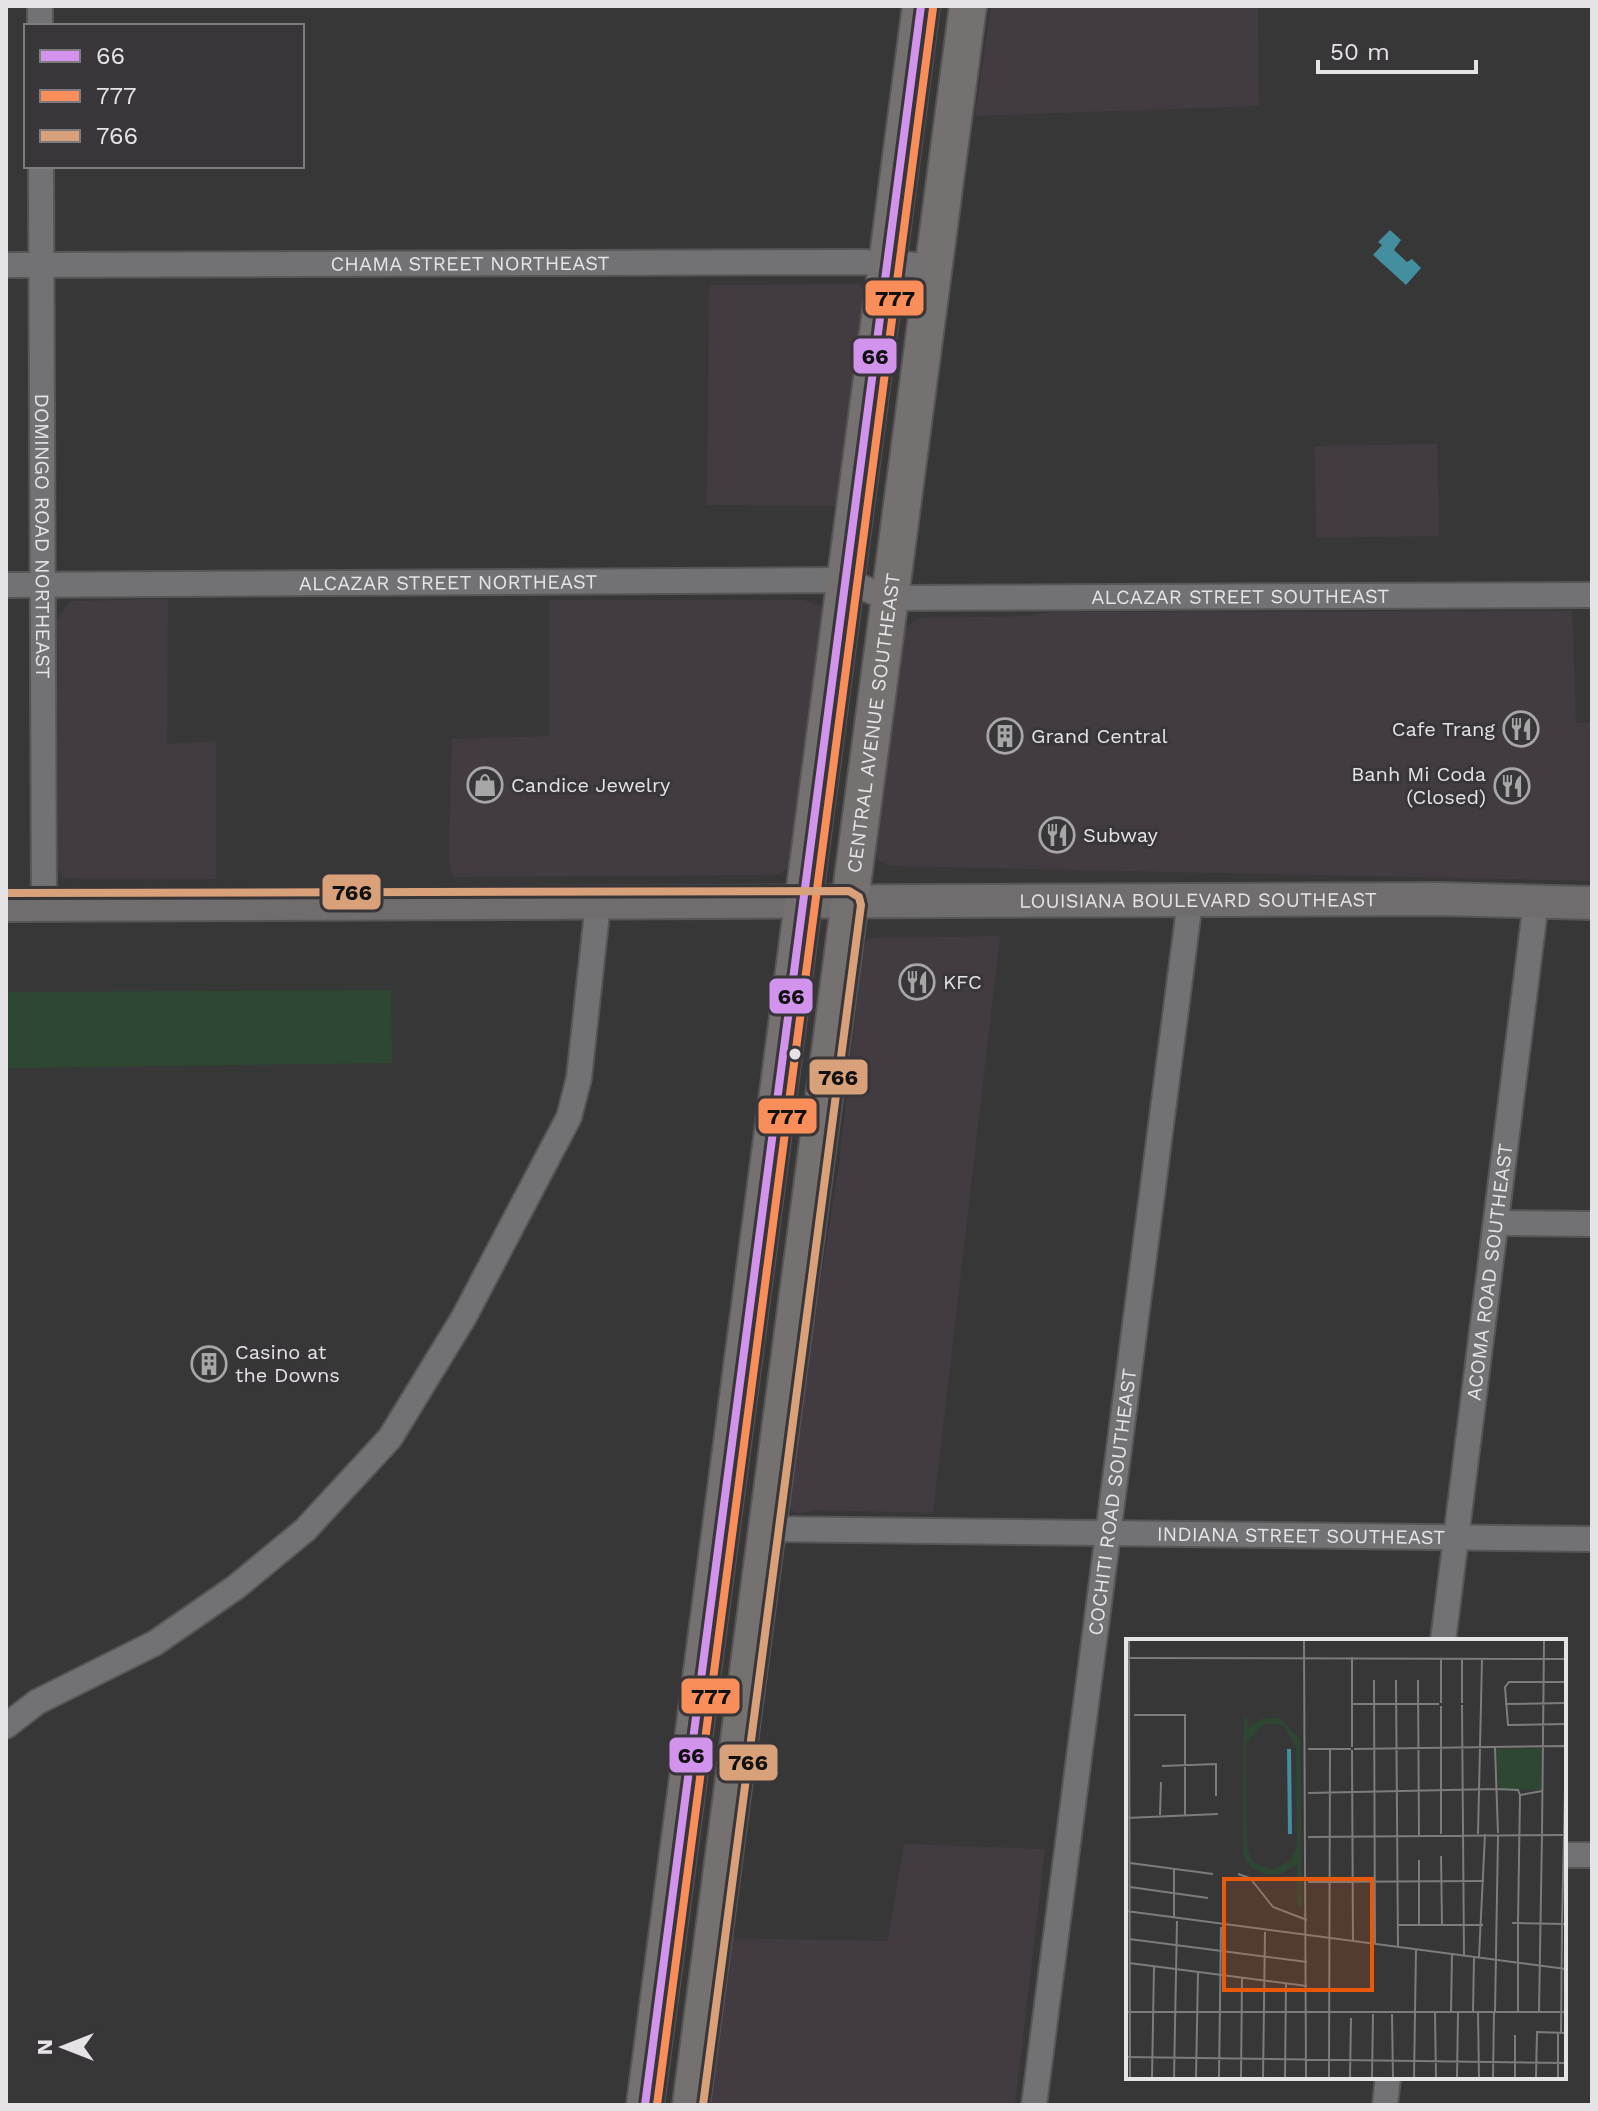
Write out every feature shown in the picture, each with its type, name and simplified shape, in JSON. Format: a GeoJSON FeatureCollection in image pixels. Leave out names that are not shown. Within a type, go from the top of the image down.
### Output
{"type":"FeatureCollection","features":[{"type":"Feature","properties":{"kind":"main road"},"geometry":{"type":"LineString","coordinates":[[645,2105],[806,902],[921,6]]}},
{"type":"Feature","properties":{"kind":"main road","name":"CENTRAL AVENUE SOUTHEAST"},"geometry":{"type":"LineString","coordinates":[[691,2105],[769,1529],[887,598],[968,6]]}},
{"type":"Feature","properties":{"kind":"main road","name":"LOUISIANA BOULEVARD SOUTHEAST"},"geometry":{"type":"LineString","coordinates":[[6,905],[1441,899],[1592,903]]}},
{"type":"Feature","properties":{"kind":"street","name":"DOMINGO ROAD NORTHEAST"},"geometry":{"type":"LineString","coordinates":[[41,168],[44,905]]}},
{"type":"Feature","properties":{"kind":"street","name":"CHAMA STREET NORTHEAST"},"geometry":{"type":"LineString","coordinates":[[6,265],[886,262],[933,266]]}},
{"type":"Feature","properties":{"kind":"street","name":"ALCAZAR STREET NORTHEAST"},"geometry":{"type":"LineString","coordinates":[[6,585],[845,580],[887,598]]}},
{"type":"Feature","properties":{"kind":"street","name":"ALCAZAR STREET SOUTHEAST"},"geometry":{"type":"LineString","coordinates":[[887,598],[1592,595]]}},
{"type":"Feature","properties":{"kind":"street","name":"COCHITI ROAD SOUTHEAST"},"geometry":{"type":"LineString","coordinates":[[1034,2105],[1190,901]]}},
{"type":"Feature","properties":{"kind":"street","name":"ACOMA ROAD SOUTHEAST"},"geometry":{"type":"LineString","coordinates":[[1443,1639],[1536,902]]}},
{"type":"Feature","properties":{"kind":"street"},"geometry":{"type":"LineString","coordinates":[[6,1726],[37,1702],[155,1643],[236,1587],[305,1530],[390,1438],[464,1317],[569,1117],[579,1078],[598,903]]}},
{"type":"Feature","properties":{"kind":"street"},"geometry":{"type":"LineString","coordinates":[[1497,1223],[1592,1224]]}},
{"type":"Feature","properties":{"kind":"street","name":"INDIANA STREET SOUTHEAST"},"geometry":{"type":"LineString","coordinates":[[769,1529],[1110,1530],[1592,1539]]}},
{"type":"Feature","properties":{"kind":"street"},"geometry":{"type":"LineString","coordinates":[[1566,1855],[1592,1855]]}},
{"type":"Feature","properties":{"kind":"street"},"geometry":{"type":"LineString","coordinates":[[1385,2105],[1388,2079]]}},
{"type":"Feature","properties":{"kind":"shaded area"},"geometry":{"type":"Polygon","coordinates":[[[991,6],[1258,6],[1259,106],[975,116],[991,6]]]}},
{"type":"Feature","properties":{"kind":"shaded area"},"geometry":{"type":"Polygon","coordinates":[[[859,284],[866,294],[840,506],[707,505],[709,285],[859,284]]]}},
{"type":"Feature","properties":{"kind":"shaded area"},"geometry":{"type":"Polygon","coordinates":[[[1437,444],[1439,536],[1316,538],[1315,446],[1437,444]]]}},
{"type":"Feature","properties":{"kind":"shaded area"},"geometry":{"type":"Polygon","coordinates":[[[168,599],[167,744],[216,741],[216,879],[63,878],[58,868],[57,619],[71,601],[168,599]]]}},
{"type":"Feature","properties":{"kind":"shaded area"},"geometry":{"type":"Polygon","coordinates":[[[549,600],[804,600],[821,606],[824,618],[792,864],[780,874],[757,875],[453,877],[449,858],[452,739],[549,736],[549,600]]]}},
{"type":"Feature","properties":{"kind":"shaded area"},"geometry":{"type":"Polygon","coordinates":[[[1572,611],[1576,723],[1592,723],[1592,881],[890,866],[878,860],[872,848],[901,630],[919,618],[1029,616],[1051,612],[1572,611]]]}},
{"type":"Feature","properties":{"kind":"shaded area"},"geometry":{"type":"Polygon","coordinates":[[[1000,936],[933,1513],[815,1510],[798,1514],[787,1507],[788,1491],[839,1164],[863,948],[867,940],[873,938],[1000,936]]]}},
{"type":"Feature","properties":{"kind":"shaded area"},"geometry":{"type":"Polygon","coordinates":[[[904,1844],[1045,1849],[1015,2105],[707,2105],[728,1938],[888,1941],[904,1844]]]}},
{"type":"Feature","properties":{"kind":"green space"},"geometry":{"type":"Polygon","coordinates":[[[391,990],[392,1063],[6,1068],[6,992],[391,990]]]}},
{"type":"Feature","properties":{"kind":"water"},"geometry":{"type":"Polygon","coordinates":[[[1390,230],[1401,240],[1394,250],[1407,262],[1412,259],[1421,268],[1406,285],[1373,255],[1382,245],[1378,242],[1390,230]]]}},
{"type":"Feature","properties":{"kind":"transit line","name":"66"},"geometry":{"type":"LineString","coordinates":[[645,2105],[921,6]]}},
{"type":"Feature","properties":{"kind":"transit line","name":"777"},"geometry":{"type":"LineString","coordinates":[[657,2105],[933,8]]}},
{"type":"Feature","properties":{"kind":"transit line","name":"766"},"geometry":{"type":"LineString","coordinates":[[6,893],[849,891],[859,897],[861,905],[703,2105]]}},
{"type":"Feature","properties":{"kind":"place","name":"Cafe Trang"},"geometry":{"type":"Point","coordinates":[1521,729]}},
{"type":"Feature","properties":{"kind":"place","name":"Grand Central"},"geometry":{"type":"Point","coordinates":[1005,736]}},
{"type":"Feature","properties":{"kind":"place","name":"Candice Jewelry"},"geometry":{"type":"Point","coordinates":[485,785]}},
{"type":"Feature","properties":{"kind":"place","name":"Banh Mi Coda (Closed)"},"geometry":{"type":"Point","coordinates":[1512,786]}},
{"type":"Feature","properties":{"kind":"place","name":"Subway"},"geometry":{"type":"Point","coordinates":[1057,835]}},
{"type":"Feature","properties":{"kind":"place","name":"KFC"},"geometry":{"type":"Point","coordinates":[917,982]}},
{"type":"Feature","properties":{"kind":"place","name":"Casino at the Downs"},"geometry":{"type":"Point","coordinates":[209,1364]}}]}
